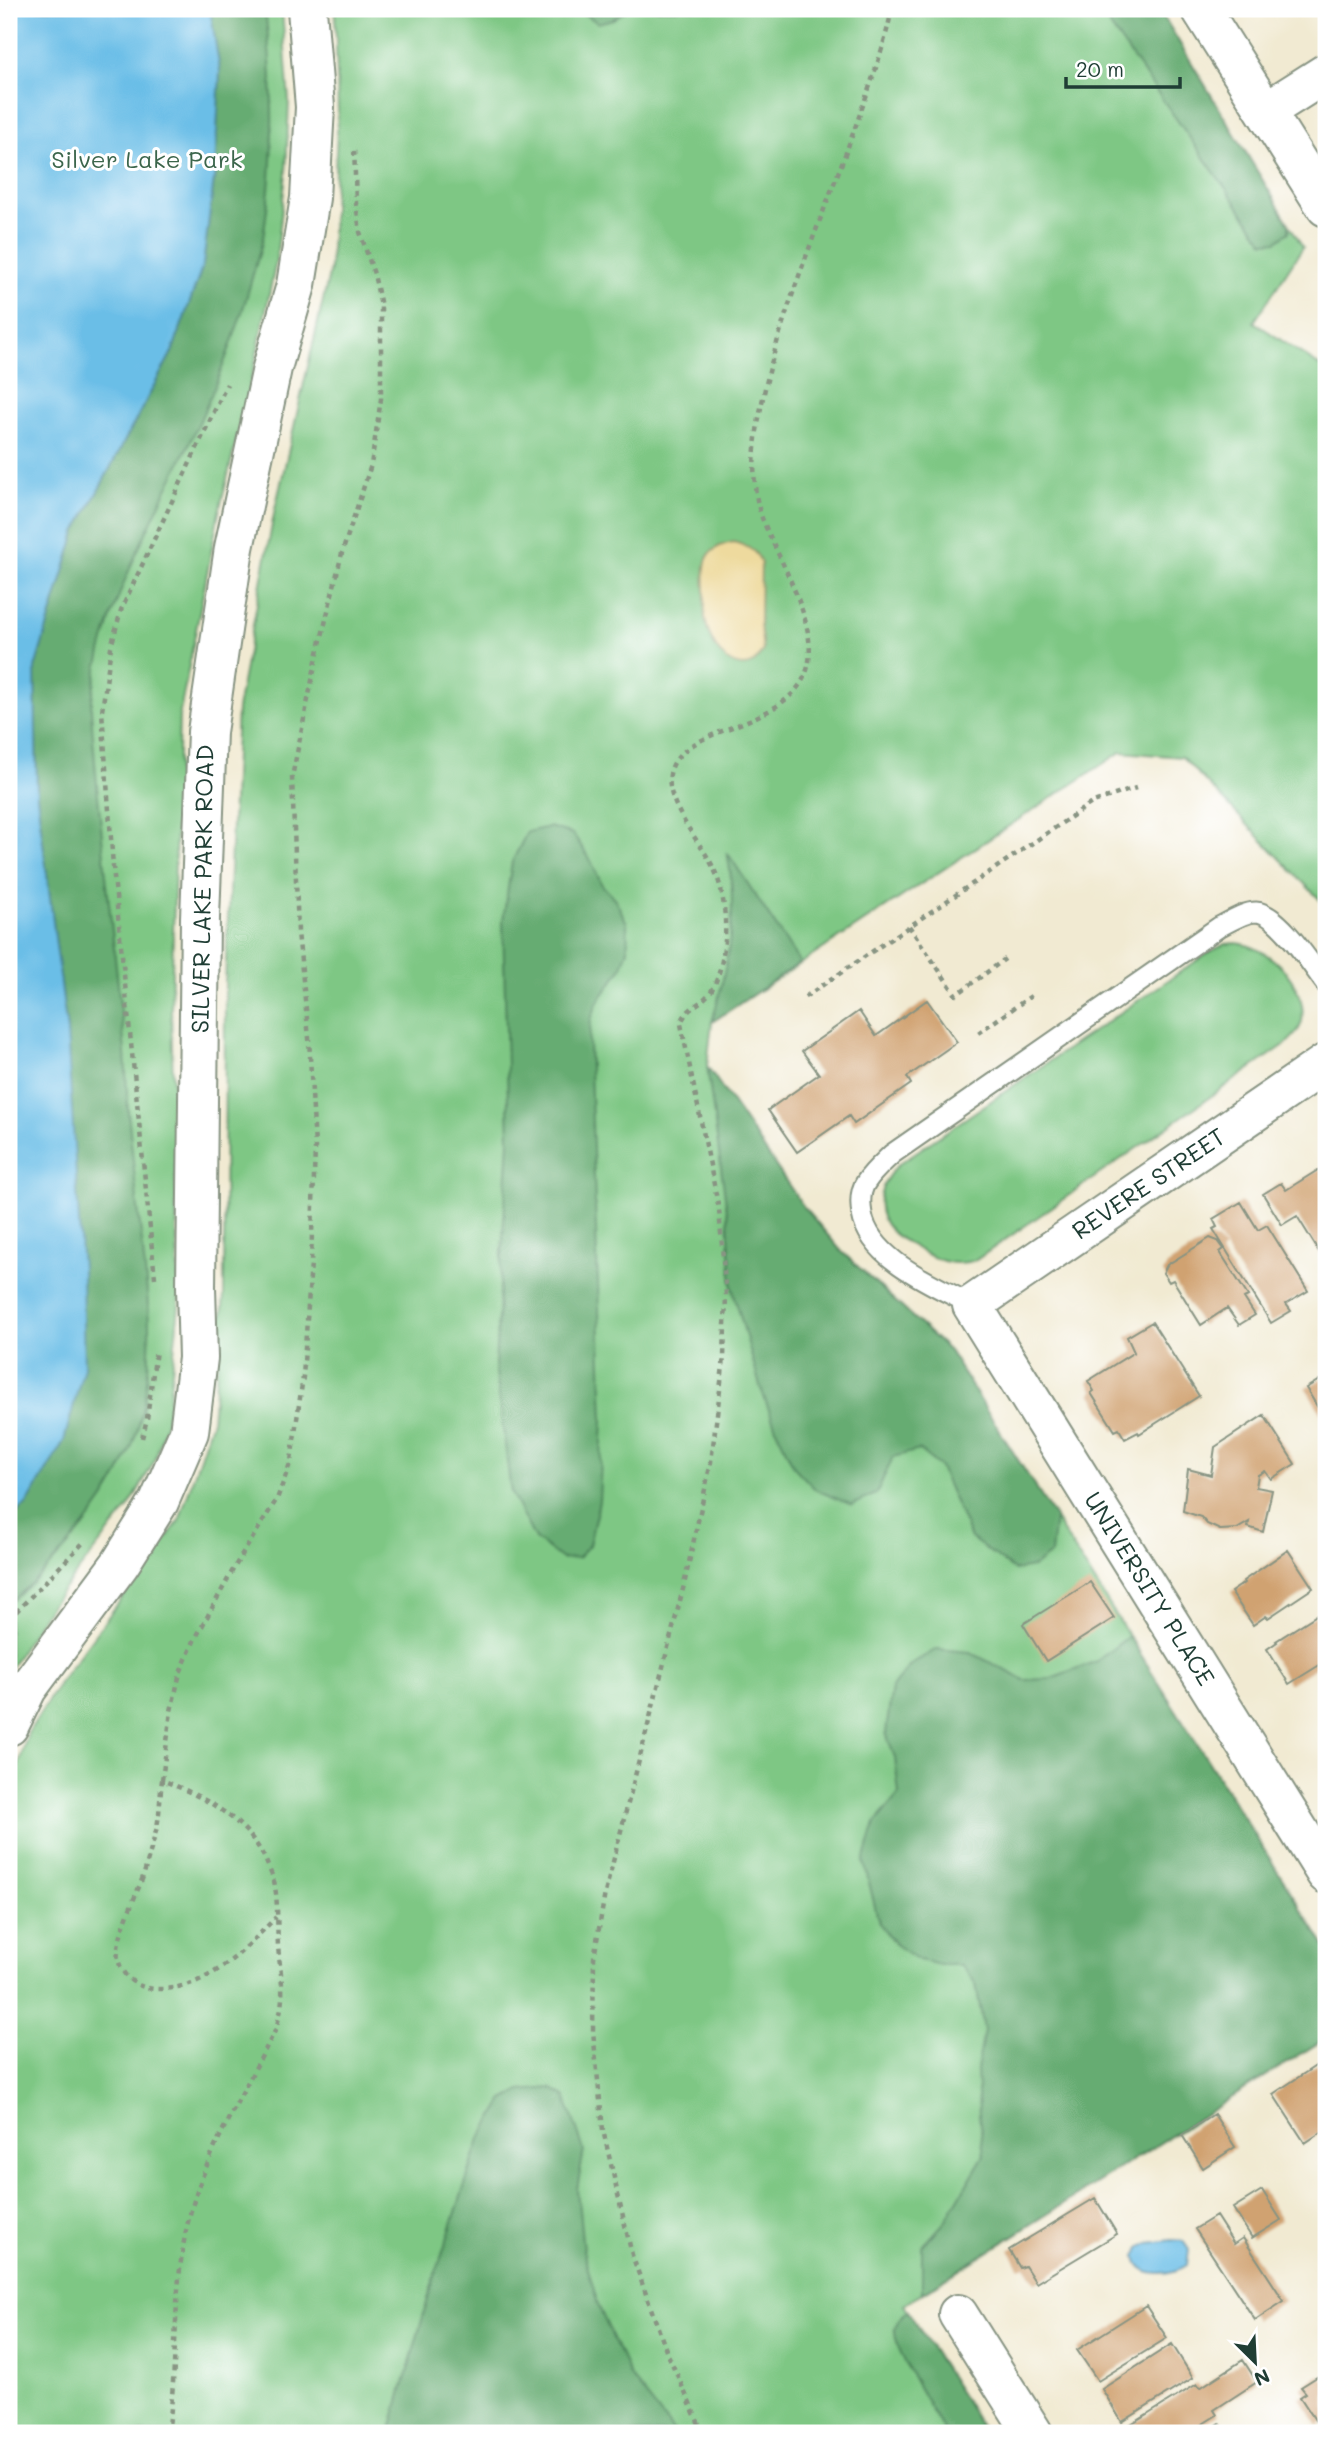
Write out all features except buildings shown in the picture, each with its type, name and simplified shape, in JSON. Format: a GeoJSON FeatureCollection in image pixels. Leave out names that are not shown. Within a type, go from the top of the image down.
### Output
{"type":"FeatureCollection","features":[{"type":"Feature","properties":{"kind":"street","name":"SILVER LAKE PARK ROAD"},"geometry":{"type":"LineString","coordinates":[[9,1726],[27,1689],[120,1564],[159,1502],[189,1432],[198,1357],[196,1287],[200,918],[207,732],[234,548],[272,368],[296,285],[310,198],[315,107],[307,9]]}},
{"type":"Feature","properties":{"kind":"street"},"geometry":{"type":"LineString","coordinates":[[1201,9],[1326,207]]}},
{"type":"Feature","properties":{"kind":"street"},"geometry":{"type":"LineString","coordinates":[[1266,111],[1326,73]]}},
{"type":"Feature","properties":{"kind":"street","name":"REVERE STREET"},"geometry":{"type":"LineString","coordinates":[[972,1305],[1326,1063]]}},
{"type":"Feature","properties":{"kind":"street","name":"UNIVERSITY PLACE"},"geometry":{"type":"LineString","coordinates":[[972,1305],[1326,1874]]}},
{"type":"Feature","properties":{"kind":"street"},"geometry":{"type":"LineString","coordinates":[[958,2314],[1033,2433]]}},
{"type":"Feature","properties":{"kind":"lane"},"geometry":{"type":"LineString","coordinates":[[972,1305],[908,1270],[880,1248],[870,1235],[863,1220],[860,1203],[864,1184],[876,1168],[1059,1037],[1219,927],[1238,918],[1256,912],[1279,925],[1326,984]]}},
{"type":"Feature","properties":{"kind":"path"},"geometry":{"type":"LineString","coordinates":[[703,2433],[666,2350],[632,2255],[603,2130],[593,2031],[594,1958],[605,1892],[684,1585],[711,1462],[724,1358],[726,1295],[719,1209],[681,1024],[687,1011],[709,994],[716,981],[724,944],[724,910],[721,887],[713,867],[674,800],[670,775],[674,763],[686,750],[776,708],[793,694],[806,672],[811,652],[808,627],[761,516],[755,489],[756,439],[784,318],[860,116],[886,39],[892,9]]}},
{"type":"Feature","properties":{"kind":"path"},"geometry":{"type":"LineString","coordinates":[[276,1917],[242,1952],[218,1970],[180,1987],[146,1989],[123,1972],[118,1958],[118,1944],[144,1874],[157,1826],[171,1711],[180,1673],[194,1641],[235,1566],[277,1499],[291,1461],[303,1377],[311,1264],[315,1147],[309,1038],[298,932],[292,777],[342,553],[371,465],[381,399],[381,306],[360,232],[356,203],[354,134]]}},
{"type":"Feature","properties":{"kind":"path"},"geometry":{"type":"LineString","coordinates":[[156,1285],[113,867],[102,711],[111,647],[121,610],[230,378]]}},
{"type":"Feature","properties":{"kind":"path"},"geometry":{"type":"LineString","coordinates":[[805,996],[1093,802],[1136,788]]}},
{"type":"Feature","properties":{"kind":"path"},"geometry":{"type":"LineString","coordinates":[[909,926],[956,995],[1005,959]]}},
{"type":"Feature","properties":{"kind":"path"},"geometry":{"type":"LineString","coordinates":[[978,1032],[1031,996]]}},
{"type":"Feature","properties":{"kind":"path"},"geometry":{"type":"LineString","coordinates":[[139,1446],[147,1419],[157,1346]]}},
{"type":"Feature","properties":{"kind":"path"},"geometry":{"type":"LineString","coordinates":[[9,1619],[89,1538]]}},
{"type":"Feature","properties":{"kind":"path"},"geometry":{"type":"LineString","coordinates":[[162,1780],[192,1792],[224,1812],[258,1843],[275,1884],[284,1984],[283,2008],[275,2031],[202,2177],[187,2225],[175,2307],[168,2433]]}},
{"type":"Feature","properties":{"kind":"green space","name":"Silver Lake Park"},"geometry":{"type":"Polygon","coordinates":[[[9,9],[282,9],[289,101],[286,173],[276,261],[254,368],[219,512],[179,717],[171,1009],[179,1306],[167,1418],[155,1460],[129,1507],[45,1613],[9,1670],[9,9]]]}},
{"type":"Feature","properties":{"kind":"green space"},"geometry":{"type":"Polygon","coordinates":[[[210,9],[265,9],[272,120],[268,204],[263,238],[241,316],[220,372],[118,599],[97,671],[91,709],[147,1289],[147,1384],[137,1431],[116,1480],[85,1526],[67,1547],[9,1604],[9,1519],[27,1504],[67,1031],[37,796],[35,668],[76,532],[172,352],[203,265],[215,171],[220,71],[210,9]]]}},
{"type":"Feature","properties":{"kind":"green space"},"geometry":{"type":"Polygon","coordinates":[[[335,9],[1159,9],[1303,247],[1254,322],[1326,370],[1326,906],[1182,757],[1121,752],[712,1022],[707,1066],[803,1206],[842,1252],[949,1351],[1326,1948],[1326,2038],[904,2305],[985,2433],[9,2433],[9,1798],[28,1733],[61,1680],[179,1521],[212,1420],[224,1296],[225,985],[237,709],[275,509],[330,270],[338,112],[335,9]]]}},
{"type":"Feature","properties":{"kind":"green space"},"geometry":{"type":"Polygon","coordinates":[[[577,9],[628,9],[613,19],[598,23],[577,9]]]}},
{"type":"Feature","properties":{"kind":"green space"},"geometry":{"type":"Polygon","coordinates":[[[1098,9],[1159,9],[1289,224],[1289,232],[1277,241],[1264,242],[1098,9]]]}},
{"type":"Feature","properties":{"kind":"green space"},"geometry":{"type":"Polygon","coordinates":[[[549,827],[573,834],[590,859],[602,885],[615,899],[627,923],[628,950],[621,969],[597,1003],[591,1020],[589,1041],[603,1419],[599,1501],[589,1545],[578,1558],[562,1559],[535,1539],[511,1493],[495,1364],[509,1141],[503,920],[512,862],[527,832],[549,827]]]}},
{"type":"Feature","properties":{"kind":"green space"},"geometry":{"type":"Polygon","coordinates":[[[727,852],[800,963],[712,1022],[727,959],[732,917],[727,852]]]}},
{"type":"Feature","properties":{"kind":"green space"},"geometry":{"type":"Polygon","coordinates":[[[1225,944],[1249,946],[1273,960],[1284,970],[1299,994],[1302,1021],[1298,1031],[1286,1044],[976,1260],[951,1263],[936,1258],[891,1231],[881,1213],[880,1195],[893,1170],[900,1163],[1208,953],[1225,944]]]}},
{"type":"Feature","properties":{"kind":"green space"},"geometry":{"type":"Polygon","coordinates":[[[707,1066],[803,1206],[842,1252],[949,1351],[1055,1518],[1051,1554],[1033,1567],[1014,1570],[971,1538],[939,1466],[919,1450],[893,1457],[876,1494],[852,1505],[816,1490],[794,1467],[760,1386],[732,1287],[728,1218],[707,1066]]]}},
{"type":"Feature","properties":{"kind":"green space"},"geometry":{"type":"Polygon","coordinates":[[[1129,1636],[1326,1948],[1326,2038],[922,2293],[922,2247],[944,2223],[984,2155],[977,2069],[984,2030],[976,1984],[961,1965],[940,1965],[919,1960],[896,1945],[879,1923],[864,1862],[875,1823],[899,1794],[895,1758],[886,1733],[892,1687],[911,1664],[937,1649],[970,1652],[1024,1680],[1048,1679],[1097,1661],[1129,1636]]]}},
{"type":"Feature","properties":{"kind":"green space"},"geometry":{"type":"Polygon","coordinates":[[[551,2088],[565,2096],[584,2150],[577,2189],[583,2250],[598,2305],[630,2376],[675,2433],[390,2433],[432,2285],[480,2139],[504,2100],[521,2091],[551,2088]]]}},
{"type":"Feature","properties":{"kind":"green space"},"geometry":{"type":"Polygon","coordinates":[[[908,2311],[985,2433],[945,2433],[907,2365],[896,2338],[896,2325],[908,2311]]]}},
{"type":"Feature","properties":{"kind":"sand"},"geometry":{"type":"Polygon","coordinates":[[[734,542],[750,549],[761,562],[760,623],[763,650],[750,665],[743,666],[728,661],[717,649],[709,633],[705,615],[704,573],[707,558],[716,548],[734,542]]]}},
{"type":"Feature","properties":{"kind":"water"},"geometry":{"type":"Polygon","coordinates":[[[9,9],[210,9],[220,71],[215,171],[203,265],[172,352],[76,532],[35,668],[37,796],[67,1031],[82,1269],[84,1367],[64,1441],[27,1504],[9,1519],[9,9]]]}},
{"type":"Feature","properties":{"kind":"water"},"geometry":{"type":"Polygon","coordinates":[[[1183,2241],[1189,2250],[1187,2265],[1174,2271],[1158,2273],[1150,2272],[1139,2264],[1136,2257],[1140,2248],[1149,2243],[1183,2241]]]}}]}
